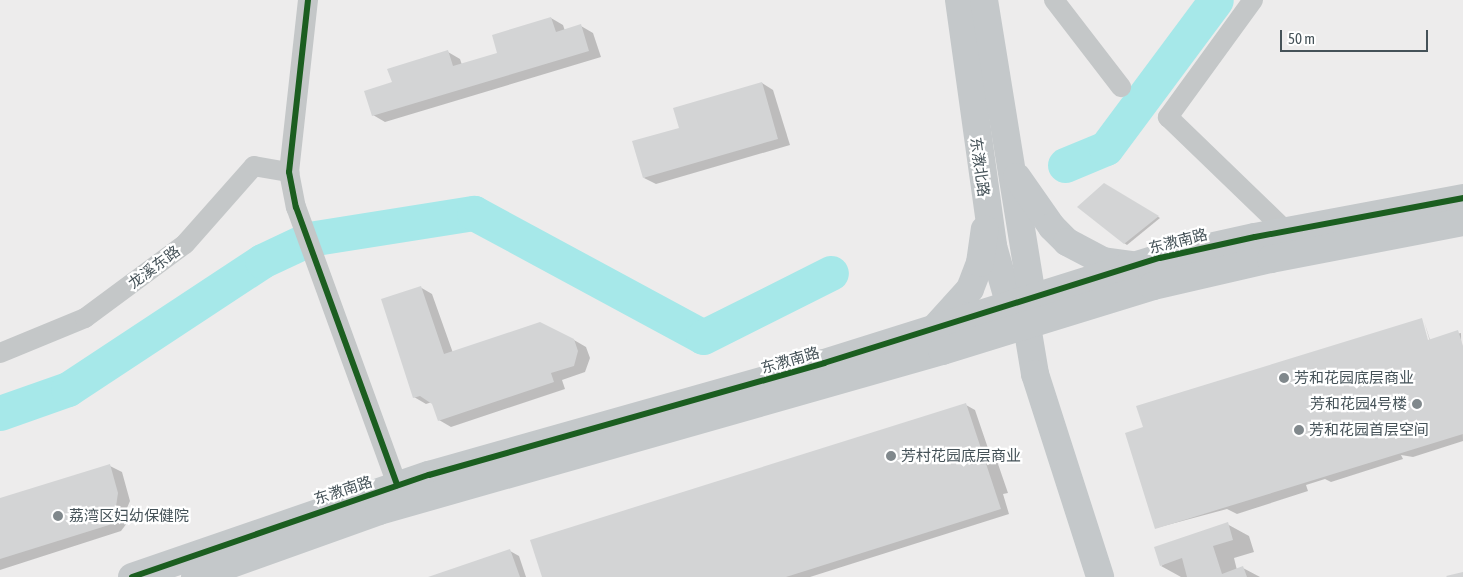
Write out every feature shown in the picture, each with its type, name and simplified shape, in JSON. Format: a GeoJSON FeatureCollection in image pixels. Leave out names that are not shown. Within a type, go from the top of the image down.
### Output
{"type":"FeatureCollection","features":[{"type":"Feature","properties":{"kind":"street"},"geometry":{"type":"LineString","coordinates":[[308,0],[289,172],[296,207],[397,485]]}},
{"type":"Feature","properties":{"kind":"street","name":"东漖北路"},"geometry":{"type":"LineString","coordinates":[[959,0],[987,213],[1023,310]]}},
{"type":"Feature","properties":{"kind":"street","name":"东漖北路"},"geometry":{"type":"LineString","coordinates":[[984,0],[1011,166],[1023,310],[1035,374],[1100,577]]}},
{"type":"Feature","properties":{"kind":"street"},"geometry":{"type":"LineString","coordinates":[[1054,0],[1120,87]]}},
{"type":"Feature","properties":{"kind":"street"},"geometry":{"type":"LineString","coordinates":[[1253,0],[1168,118],[1286,231]]}},
{"type":"Feature","properties":{"kind":"street","name":"龙溪东路"},"geometry":{"type":"LineString","coordinates":[[0,353],[85,318],[185,244],[254,166],[289,172]]}},
{"type":"Feature","properties":{"kind":"street"},"geometry":{"type":"LineString","coordinates":[[1011,166],[1052,227],[1066,242],[1103,261],[1135,265]]}},
{"type":"Feature","properties":{"kind":"street","name":"东漖南路"},"geometry":{"type":"LineString","coordinates":[[195,577],[379,511],[1023,310],[1135,265],[1286,231],[1463,198]]}},
{"type":"Feature","properties":{"kind":"street"},"geometry":{"type":"LineString","coordinates":[[932,331],[970,289],[980,263],[987,213]]}},
{"type":"Feature","properties":{"kind":"street","name":"东漖南路"},"geometry":{"type":"LineString","coordinates":[[132,577],[397,485],[932,331],[1023,310],[1463,222]]}},
{"type":"Feature","properties":{"kind":"building"},"geometry":{"type":"Polygon","coordinates":[[[551,17],[556,32],[581,24],[589,51],[372,116],[364,91],[392,82],[387,69],[448,50],[453,66],[497,53],[492,35],[551,17]]]}},
{"type":"Feature","properties":{"kind":"building"},"geometry":{"type":"Polygon","coordinates":[[[762,82],[778,139],[643,178],[632,141],[679,128],[673,108],[762,82]]]}},
{"type":"Feature","properties":{"kind":"building"},"geometry":{"type":"Polygon","coordinates":[[[1104,183],[1159,216],[1124,244],[1077,207],[1104,183]]]}},
{"type":"Feature","properties":{"kind":"building"},"geometry":{"type":"Polygon","coordinates":[[[421,286],[444,354],[540,322],[574,339],[578,351],[574,366],[551,373],[554,382],[438,421],[432,404],[420,396],[413,398],[381,299],[421,286]]]}},
{"type":"Feature","properties":{"kind":"building","name":"芳和花园首层空间"},"geometry":{"type":"Polygon","coordinates":[[[1422,318],[1428,340],[1458,330],[1463,346],[1463,434],[1155,529],[1125,433],[1143,427],[1136,406],[1422,318]]]}},
{"type":"Feature","properties":{"kind":"building","name":"芳村花园底层商业"},"geometry":{"type":"Polygon","coordinates":[[[966,403],[1001,509],[786,577],[542,577],[530,540],[966,403]]]}},
{"type":"Feature","properties":{"kind":"building","name":"荔湾区妇幼保健院"},"geometry":{"type":"Polygon","coordinates":[[[110,464],[118,493],[114,520],[109,525],[0,559],[0,498],[110,464]]]}},
{"type":"Feature","properties":{"kind":"building"},"geometry":{"type":"Polygon","coordinates":[[[1228,522],[1233,540],[1213,546],[1222,574],[1243,566],[1247,577],[1187,577],[1182,558],[1160,566],[1154,547],[1228,522]]]}},
{"type":"Feature","properties":{"kind":"building"},"geometry":{"type":"Polygon","coordinates":[[[510,549],[520,577],[428,577],[510,549]]]}},
{"type":"Feature","properties":{"kind":"building"},"geometry":{"type":"Polygon","coordinates":[[[1463,572],[1463,577],[1446,576],[1463,572]]]}},
{"type":"Feature","properties":{"kind":"waterway"},"geometry":{"type":"LineString","coordinates":[[1065,165],[1106,148],[1216,0]]}},
{"type":"Feature","properties":{"kind":"waterway"},"geometry":{"type":"LineString","coordinates":[[0,413],[68,389],[262,261],[309,239],[474,213],[703,337],[831,273]]}},
{"type":"Feature","properties":{"kind":"cycle path"},"geometry":{"type":"LineString","coordinates":[[308,0],[289,172],[296,207],[397,485]]}},
{"type":"Feature","properties":{"kind":"cycle path"},"geometry":{"type":"LineString","coordinates":[[132,577],[429,475],[824,363],[1160,258],[1255,237],[1463,198]]}},
{"type":"Feature","properties":{"kind":"place","name":"芳和花园底层商业"},"geometry":{"type":"Point","coordinates":[1284,378]}},
{"type":"Feature","properties":{"kind":"place","name":"芳和花园4号楼"},"geometry":{"type":"Point","coordinates":[1417,404]}},
{"type":"Feature","properties":{"kind":"place","name":"芳和花园首层空间"},"geometry":{"type":"Point","coordinates":[1299,430]}},
{"type":"Feature","properties":{"kind":"place","name":"芳村花园底层商业"},"geometry":{"type":"Point","coordinates":[891,456]}},
{"type":"Feature","properties":{"kind":"place","name":"荔湾区妇幼保健院"},"geometry":{"type":"Point","coordinates":[58,516]}}]}
